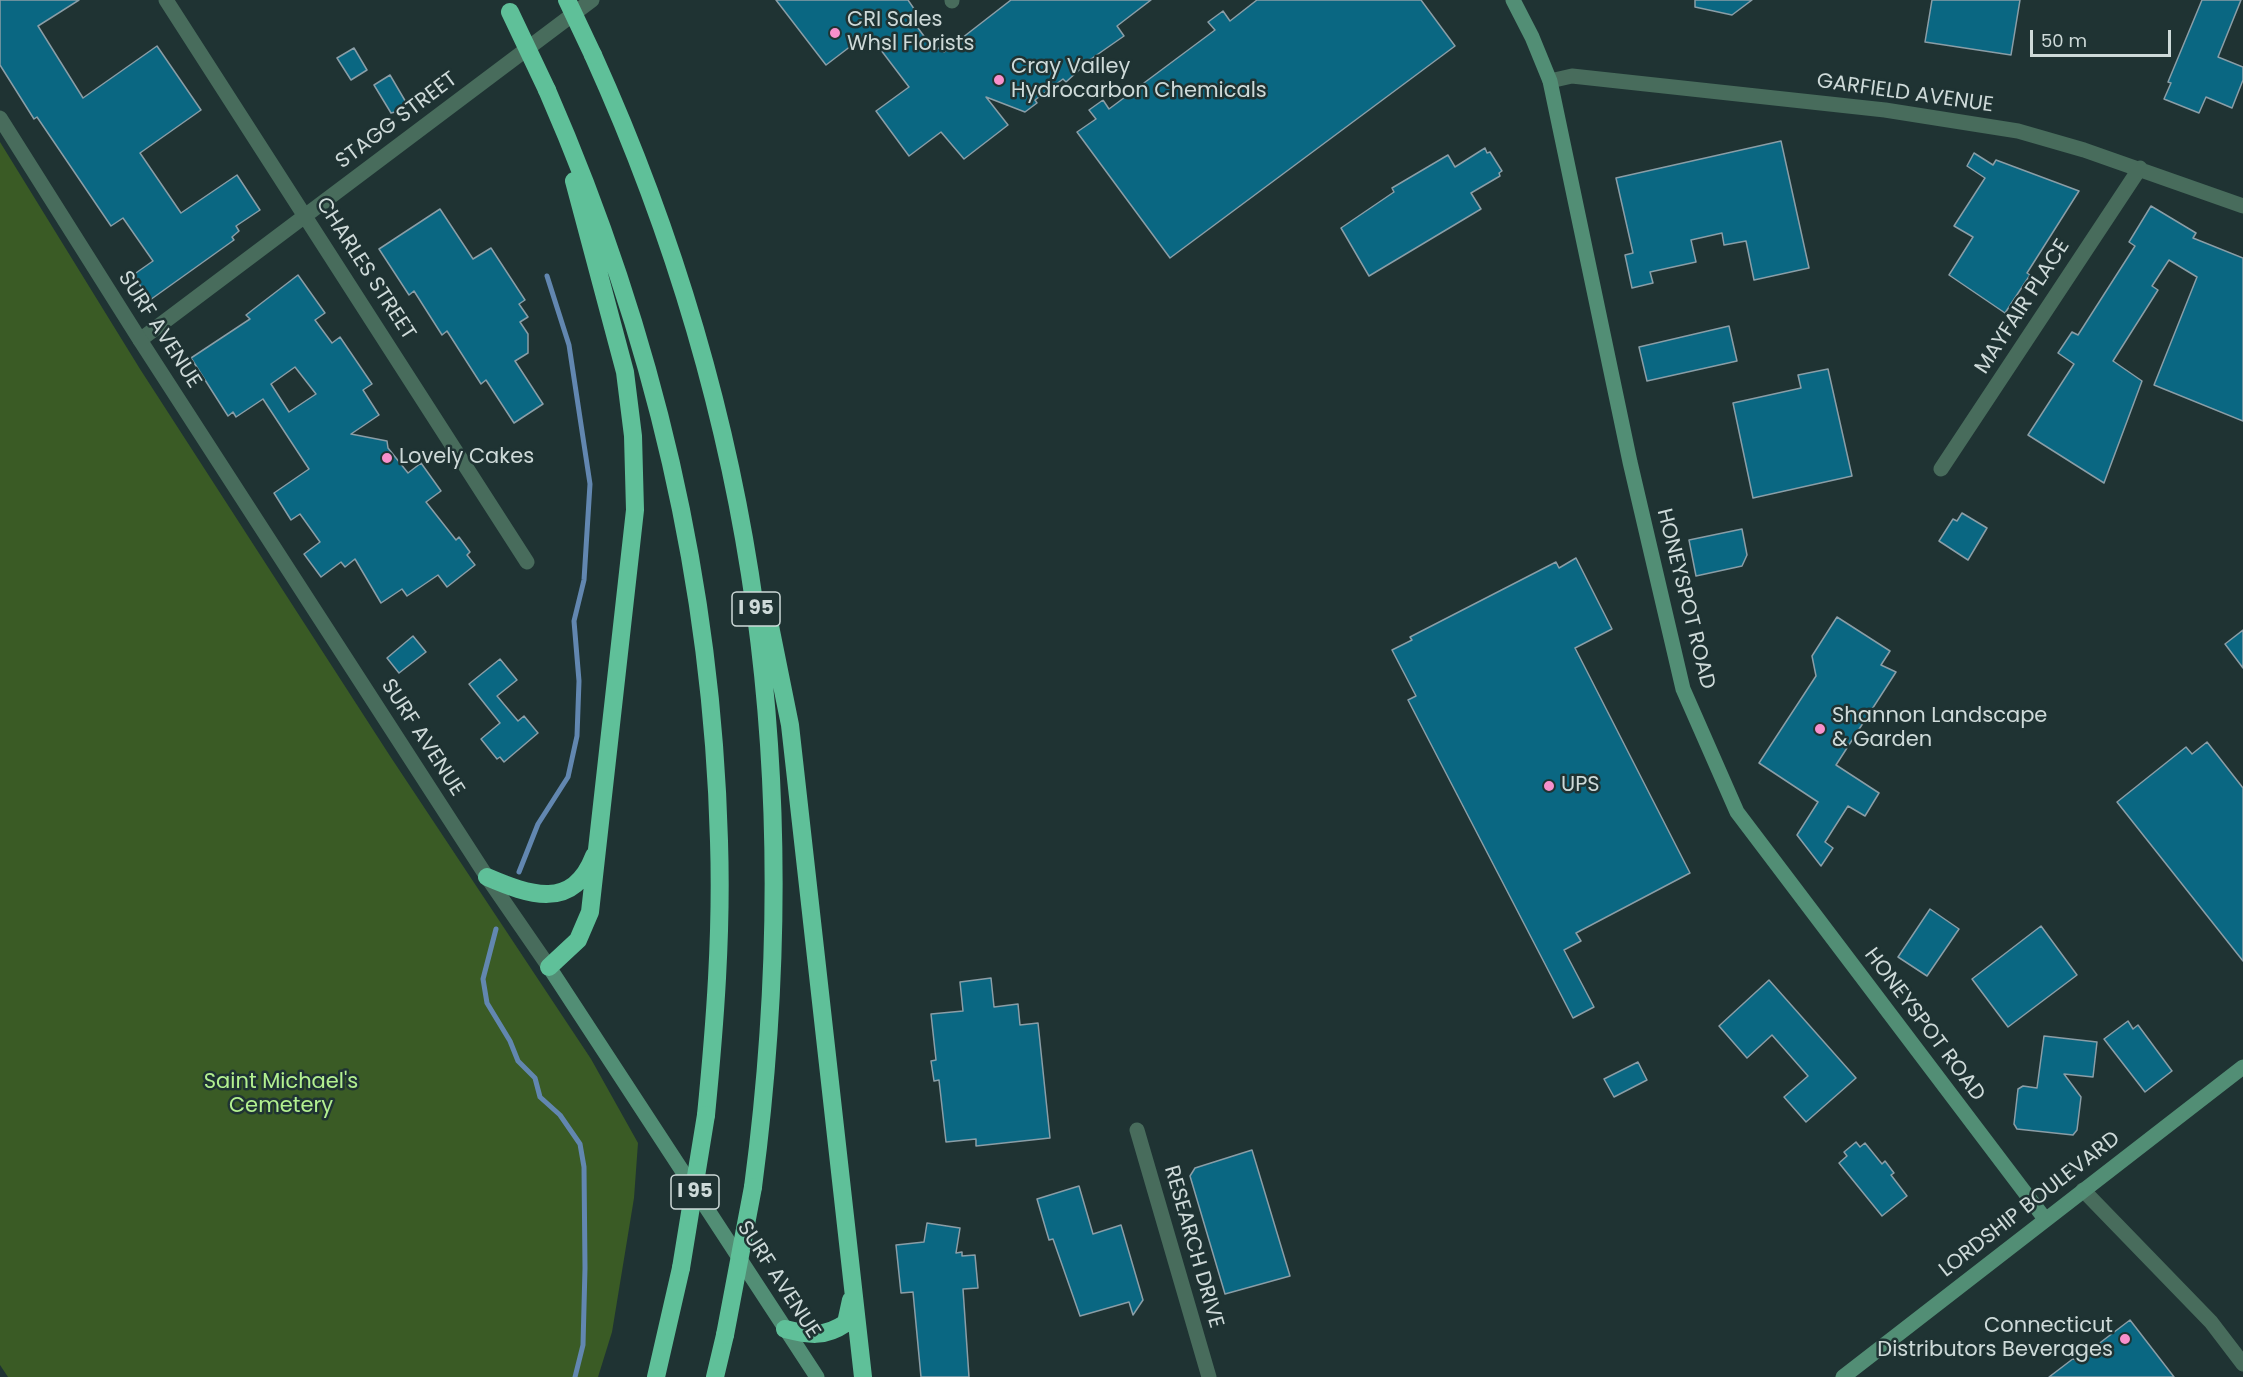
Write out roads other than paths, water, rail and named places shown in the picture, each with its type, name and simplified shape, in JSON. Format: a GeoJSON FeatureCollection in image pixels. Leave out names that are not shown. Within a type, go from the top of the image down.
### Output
{"type":"FeatureCollection","features":[{"type":"Feature","properties":{"kind":"highway","name":"I 95"},"geometry":{"type":"LineString","coordinates":[[567,0],[636,157],[678,271],[700,345],[732,474],[755,602],[764,670],[775,852],[773,994],[753,1187],[715,1377]]}},
{"type":"Feature","properties":{"kind":"highway","name":"I 95"},"geometry":{"type":"LineString","coordinates":[[507,6],[550,96],[604,230],[647,363],[679,498],[696,588],[711,702],[719,843],[717,980],[706,1115],[681,1268],[656,1377]]}},
{"type":"Feature","properties":{"kind":"highway"},"geometry":{"type":"LineString","coordinates":[[549,967],[569,950],[587,924],[634,520],[633,436],[625,372],[550,96]]}},
{"type":"Feature","properties":{"kind":"highway"},"geometry":{"type":"LineString","coordinates":[[732,474],[779,663],[790,725],[863,1377]]}},
{"type":"Feature","properties":{"kind":"highway"},"geometry":{"type":"LineString","coordinates":[[487,877],[524,891],[554,895],[573,886],[591,864],[597,849]]}},
{"type":"Feature","properties":{"kind":"highway"},"geometry":{"type":"LineString","coordinates":[[785,1329],[813,1336],[832,1333],[846,1323],[854,1288]]}},
{"type":"Feature","properties":{"kind":"main road","name":"HONEYSPOT ROAD"},"geometry":{"type":"LineString","coordinates":[[1513,0],[1533,38],[1550,81],[1630,462],[1683,689],[1737,812],[2045,1219]]}},
{"type":"Feature","properties":{"kind":"main road","name":"SURF AVENUE"},"geometry":{"type":"LineString","coordinates":[[549,967],[817,1377]]}},
{"type":"Feature","properties":{"kind":"main road","name":"LORDSHIP BOULEVARD"},"geometry":{"type":"LineString","coordinates":[[1843,1377],[2243,1067]]}},
{"type":"Feature","properties":{"kind":"street","name":"CHARLES STREET"},"geometry":{"type":"LineString","coordinates":[[166,0],[527,562]]}},
{"type":"Feature","properties":{"kind":"street","name":"STAGG STREET"},"geometry":{"type":"LineString","coordinates":[[140,340],[592,0]]}},
{"type":"Feature","properties":{"kind":"street","name":"GARFIELD AVENUE"},"geometry":{"type":"LineString","coordinates":[[1550,81],[1572,76],[1885,110],[2018,131],[2140,168],[2243,206]]}},
{"type":"Feature","properties":{"kind":"street","name":"SURF AVENUE"},"geometry":{"type":"LineString","coordinates":[[0,118],[140,340],[487,877],[549,967]]}},
{"type":"Feature","properties":{"kind":"street","name":"MAYFAIR PLACE"},"geometry":{"type":"LineString","coordinates":[[1941,469],[2140,168]]}},
{"type":"Feature","properties":{"kind":"street","name":"RESEARCH DRIVE"},"geometry":{"type":"LineString","coordinates":[[1137,1130],[1209,1377]]}},
{"type":"Feature","properties":{"kind":"street"},"geometry":{"type":"LineString","coordinates":[[2083,1190],[2211,1322],[2243,1364]]}},
{"type":"Feature","properties":{"kind":"waterway"},"geometry":{"type":"LineString","coordinates":[[519,872],[538,824],[568,777],[577,736],[579,681],[574,621],[584,580],[590,484],[569,345],[547,276]]}},
{"type":"Feature","properties":{"kind":"waterway"},"geometry":{"type":"LineString","coordinates":[[496,929],[483,979],[487,1003],[510,1041],[518,1061],[535,1078],[540,1097],[560,1115],[580,1144],[584,1167],[585,1268],[583,1345],[575,1377]]}},
{"type":"Feature","properties":{"kind":"place","name":"CRI Sales Whsl Florists"},"geometry":{"type":"Point","coordinates":[835,33]}},
{"type":"Feature","properties":{"kind":"place","name":"Cray Valley Hydrocarbon Chemicals"},"geometry":{"type":"Point","coordinates":[999,80]}},
{"type":"Feature","properties":{"kind":"place","name":"Lovely Cakes"},"geometry":{"type":"Point","coordinates":[387,458]}},
{"type":"Feature","properties":{"kind":"place","name":"Shannon Landscape & Garden"},"geometry":{"type":"Point","coordinates":[1820,729]}},
{"type":"Feature","properties":{"kind":"place","name":"UPS"},"geometry":{"type":"Point","coordinates":[1549,786]}},
{"type":"Feature","properties":{"kind":"place","name":"Connecticut Distributors Beverages"},"geometry":{"type":"Point","coordinates":[2125,1339]}},
{"type":"Feature","properties":{"kind":"park label","name":"Saint Michael's Cemetery"},"geometry":{"type":"Point","coordinates":[281,1095]}}]}
